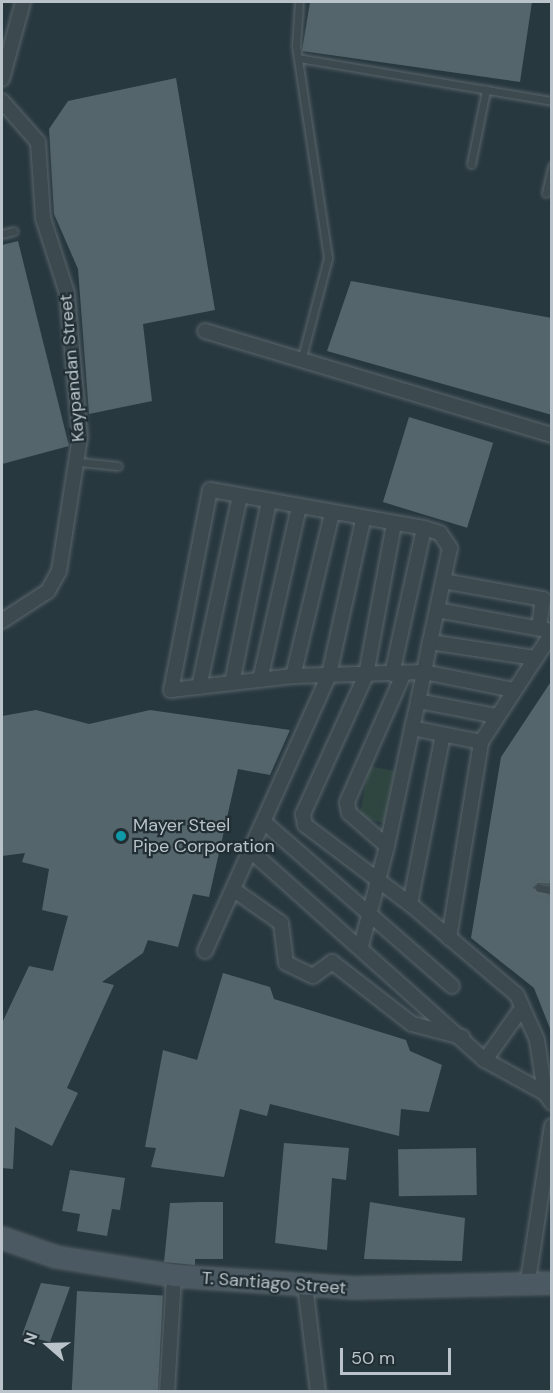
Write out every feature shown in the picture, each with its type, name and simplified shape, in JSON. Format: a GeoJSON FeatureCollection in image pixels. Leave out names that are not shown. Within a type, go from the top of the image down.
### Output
{"type":"FeatureCollection","features":[{"type":"Feature","properties":{"kind":"main road","name":"T. Santiago Street"},"geometry":{"type":"LineString","coordinates":[[2,1238],[56,1257],[174,1276],[305,1285],[526,1287],[552,1283]]}},
{"type":"Feature","properties":{"kind":"street"},"geometry":{"type":"LineString","coordinates":[[2,79],[23,2]]}},
{"type":"Feature","properties":{"kind":"street","name":"Kaypandan Street"},"geometry":{"type":"LineString","coordinates":[[2,101],[38,142],[43,218],[67,293],[80,462],[59,571],[48,591],[2,621]]}},
{"type":"Feature","properties":{"kind":"street"},"geometry":{"type":"LineString","coordinates":[[204,332],[552,435]]}},
{"type":"Feature","properties":{"kind":"street"},"geometry":{"type":"LineString","coordinates":[[361,946],[387,846],[418,701],[424,672],[430,642],[450,548],[440,533],[424,528],[363,520],[210,490],[168,687],[177,692],[200,687],[293,676],[424,672],[514,690]]}},
{"type":"Feature","properties":{"kind":"street"},"geometry":{"type":"LineString","coordinates":[[200,687],[240,496]]}},
{"type":"Feature","properties":{"kind":"street"},"geometry":{"type":"LineString","coordinates":[[232,683],[269,501]]}},
{"type":"Feature","properties":{"kind":"street"},"geometry":{"type":"LineString","coordinates":[[260,680],[299,507]]}},
{"type":"Feature","properties":{"kind":"street"},"geometry":{"type":"LineString","coordinates":[[293,676],[332,514]]}},
{"type":"Feature","properties":{"kind":"street"},"geometry":{"type":"LineString","coordinates":[[205,951],[265,824],[328,675],[363,520]]}},
{"type":"Feature","properties":{"kind":"street"},"geometry":{"type":"LineString","coordinates":[[394,524],[366,675],[303,814],[305,825],[410,904],[517,995],[537,1040],[548,1098]]}},
{"type":"Feature","properties":{"kind":"street"},"geometry":{"type":"LineString","coordinates":[[387,846],[349,813],[347,802],[398,673],[424,528]]}},
{"type":"Feature","properties":{"kind":"street"},"geometry":{"type":"LineString","coordinates":[[443,581],[543,599],[548,630],[535,658],[481,742],[449,938]]}},
{"type":"Feature","properties":{"kind":"street"},"geometry":{"type":"LineString","coordinates":[[437,610],[548,630]]}},
{"type":"Feature","properties":{"kind":"street"},"geometry":{"type":"LineString","coordinates":[[430,642],[535,658]]}},
{"type":"Feature","properties":{"kind":"street"},"geometry":{"type":"LineString","coordinates":[[418,701],[496,716]]}},
{"type":"Feature","properties":{"kind":"street"},"geometry":{"type":"LineString","coordinates":[[412,728],[481,742]]}},
{"type":"Feature","properties":{"kind":"street"},"geometry":{"type":"LineString","coordinates":[[410,904],[443,735]]}},
{"type":"Feature","properties":{"kind":"street"},"geometry":{"type":"LineString","coordinates":[[265,824],[452,986]]}},
{"type":"Feature","properties":{"kind":"street"},"geometry":{"type":"LineString","coordinates":[[252,852],[361,946],[485,1060],[548,1098]]}},
{"type":"Feature","properties":{"kind":"street"},"geometry":{"type":"LineString","coordinates":[[234,890],[281,923],[286,963],[313,976],[332,962],[412,1024],[462,1037]]}},
{"type":"Feature","properties":{"kind":"street"},"geometry":{"type":"LineString","coordinates":[[485,1060],[522,1008]]}},
{"type":"Feature","properties":{"kind":"street"},"geometry":{"type":"LineString","coordinates":[[526,1287],[552,1126]]}},
{"type":"Feature","properties":{"kind":"street"},"geometry":{"type":"LineString","coordinates":[[167,1392],[174,1276]]}},
{"type":"Feature","properties":{"kind":"street"},"geometry":{"type":"LineString","coordinates":[[305,1285],[318,1392]]}},
{"type":"Feature","properties":{"kind":"lane"},"geometry":{"type":"LineString","coordinates":[[299,2],[298,58],[328,258],[301,361]]}},
{"type":"Feature","properties":{"kind":"lane"},"geometry":{"type":"LineString","coordinates":[[298,58],[552,101]]}},
{"type":"Feature","properties":{"kind":"lane"},"geometry":{"type":"LineString","coordinates":[[471,164],[486,90]]}},
{"type":"Feature","properties":{"kind":"lane"},"geometry":{"type":"LineString","coordinates":[[546,193],[552,166]]}},
{"type":"Feature","properties":{"kind":"lane"},"geometry":{"type":"LineString","coordinates":[[2,234],[14,231]]}},
{"type":"Feature","properties":{"kind":"lane"},"geometry":{"type":"LineString","coordinates":[[80,462],[118,466]]}},
{"type":"Feature","properties":{"kind":"lane"},"geometry":{"type":"LineString","coordinates":[[539,888],[552,890]]}},
{"type":"Feature","properties":{"kind":"green space"},"geometry":{"type":"Polygon","coordinates":[[[369,766],[395,771],[384,823],[359,818],[369,766]]]}},
{"type":"Feature","properties":{"kind":"building"},"geometry":{"type":"Polygon","coordinates":[[[310,2],[532,2],[520,82],[302,51],[310,2]]]}},
{"type":"Feature","properties":{"kind":"building"},"geometry":{"type":"Polygon","coordinates":[[[176,78],[215,310],[143,324],[152,401],[89,414],[78,269],[54,214],[49,129],[68,101],[176,78]]]}},
{"type":"Feature","properties":{"kind":"building"},"geometry":{"type":"Polygon","coordinates":[[[18,241],[69,446],[2,464],[2,245],[18,241]]]}},
{"type":"Feature","properties":{"kind":"building"},"geometry":{"type":"Polygon","coordinates":[[[351,281],[552,318],[552,415],[327,351],[351,281]]]}},
{"type":"Feature","properties":{"kind":"building"},"geometry":{"type":"Polygon","coordinates":[[[409,417],[493,443],[467,528],[383,502],[409,417]]]}},
{"type":"Feature","properties":{"kind":"building"},"geometry":{"type":"Polygon","coordinates":[[[552,680],[552,884],[538,883],[533,888],[552,896],[551,1031],[534,988],[471,938],[501,757],[552,680]]]}},
{"type":"Feature","properties":{"kind":"building","name":"Mayer Steel Pipe Corporation"},"geometry":{"type":"Polygon","coordinates":[[[36,710],[89,724],[150,710],[290,730],[270,775],[238,769],[209,897],[193,894],[178,947],[148,940],[143,953],[102,982],[114,985],[67,1088],[78,1093],[52,1146],[15,1127],[13,1169],[2,1168],[2,1023],[29,966],[53,971],[68,916],[42,910],[49,869],[22,862],[25,853],[2,856],[2,716],[36,710]]]}},
{"type":"Feature","properties":{"kind":"building"},"geometry":{"type":"Polygon","coordinates":[[[223,973],[270,987],[274,999],[406,1040],[410,1051],[442,1065],[429,1112],[401,1109],[399,1136],[270,1104],[267,1116],[240,1109],[224,1177],[151,1167],[156,1148],[145,1147],[163,1050],[197,1060],[223,973]]]}},
{"type":"Feature","properties":{"kind":"building"},"geometry":{"type":"Polygon","coordinates":[[[284,1143],[349,1148],[346,1180],[332,1178],[327,1250],[275,1243],[284,1143]]]}},
{"type":"Feature","properties":{"kind":"building"},"geometry":{"type":"Polygon","coordinates":[[[476,1148],[477,1195],[399,1196],[398,1149],[476,1148]]]}},
{"type":"Feature","properties":{"kind":"building"},"geometry":{"type":"Polygon","coordinates":[[[70,1170],[125,1178],[120,1210],[112,1209],[107,1236],[77,1231],[80,1214],[62,1211],[70,1170]]]}},
{"type":"Feature","properties":{"kind":"building"},"geometry":{"type":"Polygon","coordinates":[[[223,1202],[223,1259],[195,1259],[195,1265],[164,1262],[170,1203],[223,1202]]]}},
{"type":"Feature","properties":{"kind":"building"},"geometry":{"type":"Polygon","coordinates":[[[370,1202],[465,1218],[462,1261],[364,1259],[370,1202]]]}},
{"type":"Feature","properties":{"kind":"building"},"geometry":{"type":"Polygon","coordinates":[[[41,1283],[70,1287],[50,1342],[22,1335],[41,1283]]]}},
{"type":"Feature","properties":{"kind":"building"},"geometry":{"type":"Polygon","coordinates":[[[77,1291],[163,1296],[158,1392],[72,1392],[77,1291]]]}},
{"type":"Feature","properties":{"kind":"place","name":"Mayer Steel Pipe Corporation"},"geometry":{"type":"Point","coordinates":[121,836]}}]}
